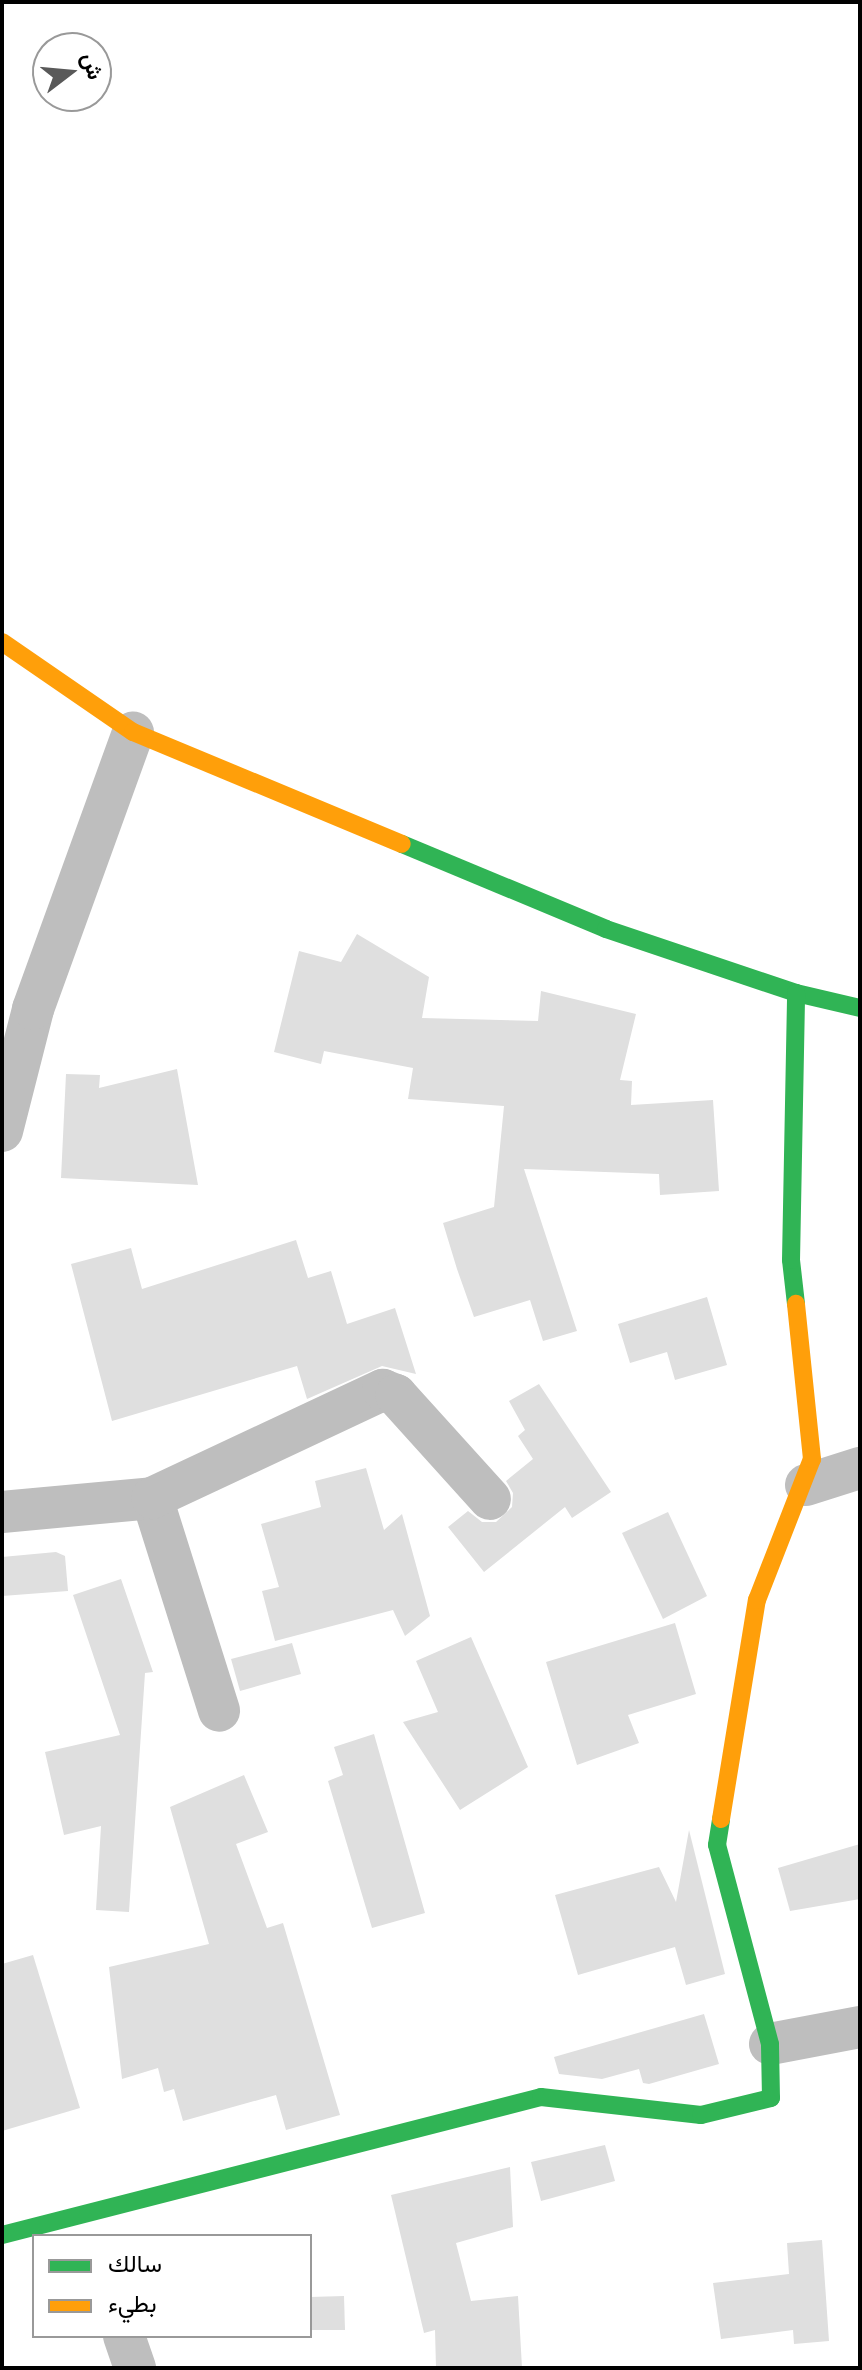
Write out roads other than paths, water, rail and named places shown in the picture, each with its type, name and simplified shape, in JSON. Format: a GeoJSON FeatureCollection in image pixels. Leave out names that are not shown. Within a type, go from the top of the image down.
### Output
{"type":"FeatureCollection","features":[{"type":"Feature","properties":{"kind":"street"},"geometry":{"type":"LineString","coordinates":[[2,642],[133,732],[606,929],[796,993],[860,1008]]}},
{"type":"Feature","properties":{"kind":"street"},"geometry":{"type":"LineString","coordinates":[[2,1131],[33,1009],[133,732]]}},
{"type":"Feature","properties":{"kind":"street"},"geometry":{"type":"LineString","coordinates":[[2,2235],[89,2226],[541,2097],[701,2115],[767,2102],[772,2089],[770,2044],[717,1845],[757,1600],[774,1548],[806,1485],[812,1438],[791,1260],[796,993]]}},
{"type":"Feature","properties":{"kind":"street"},"geometry":{"type":"LineString","coordinates":[[2,1512],[152,1498],[383,1390],[396,1395],[490,1499]]}},
{"type":"Feature","properties":{"kind":"street"},"geometry":{"type":"LineString","coordinates":[[806,1485],[860,1468]]}},
{"type":"Feature","properties":{"kind":"street"},"geometry":{"type":"LineString","coordinates":[[152,1498],[219,1711]]}},
{"type":"Feature","properties":{"kind":"street"},"geometry":{"type":"LineString","coordinates":[[770,2044],[860,2027]]}},
{"type":"Feature","properties":{"kind":"street"},"geometry":{"type":"LineString","coordinates":[[125,2338],[135,2368]]}}]}
